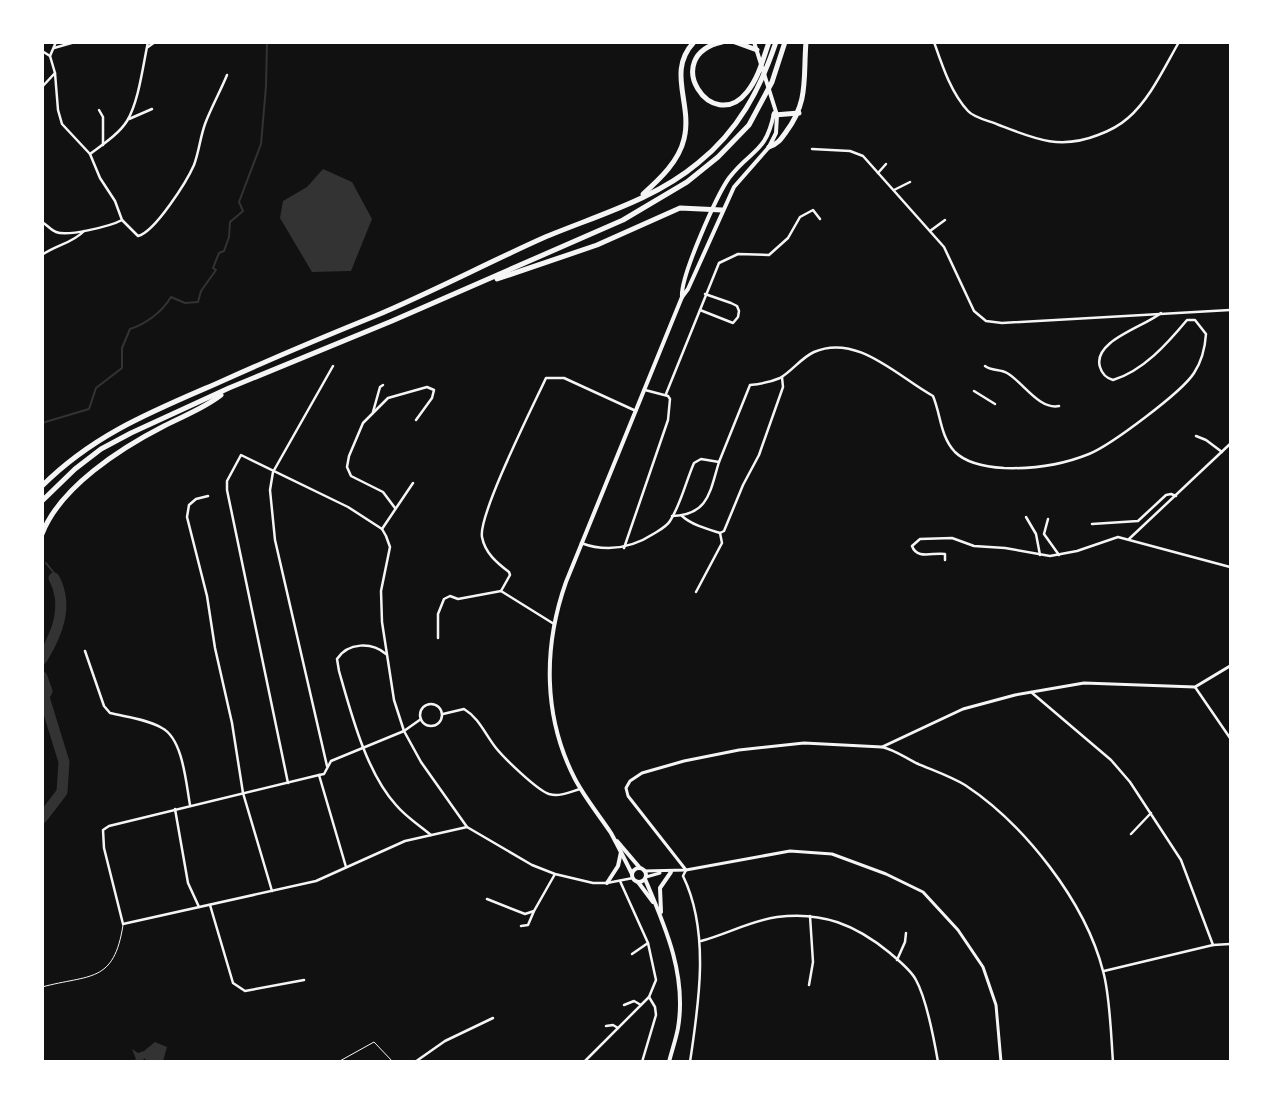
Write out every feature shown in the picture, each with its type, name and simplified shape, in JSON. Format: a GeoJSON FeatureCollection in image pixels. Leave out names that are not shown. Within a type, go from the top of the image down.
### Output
{"type":"FeatureCollection","features":[{"type":"Feature","properties":{"kind":"highway"},"geometry":{"type":"LineString","coordinates":[[641,196],[669,167],[684,139],[686,109],[680,72],[682,58],[694,42]]}},
{"type":"Feature","properties":{"kind":"highway"},"geometry":{"type":"LineString","coordinates":[[722,42],[708,47],[696,59],[693,80],[700,95],[715,103],[730,104],[740,99],[747,92],[758,74],[769,42]]}},
{"type":"Feature","properties":{"kind":"highway"},"geometry":{"type":"LineString","coordinates":[[735,42],[757,50]]}},
{"type":"Feature","properties":{"kind":"highway"},"geometry":{"type":"LineString","coordinates":[[42,486],[81,451],[133,420],[398,306],[544,238],[664,187],[698,163],[729,133],[759,88],[776,42]]}},
{"type":"Feature","properties":{"kind":"highway"},"geometry":{"type":"LineString","coordinates":[[42,501],[75,469],[101,449],[131,433],[229,388],[462,291],[623,220],[687,182],[734,142],[749,125],[768,91],[786,42]]}},
{"type":"Feature","properties":{"kind":"highway"},"geometry":{"type":"LineString","coordinates":[[770,147],[780,141],[799,113],[804,86],[806,42]]}},
{"type":"Feature","properties":{"kind":"highway"},"geometry":{"type":"LineString","coordinates":[[776,115],[799,113]]}},
{"type":"Feature","properties":{"kind":"highway"},"geometry":{"type":"LineString","coordinates":[[462,291],[597,244],[680,208],[722,210]]}},
{"type":"Feature","properties":{"kind":"highway"},"geometry":{"type":"LineString","coordinates":[[42,534],[58,508],[99,467],[135,442],[207,406],[229,388]]}},
{"type":"Feature","properties":{"kind":"main road"},"geometry":{"type":"LineString","coordinates":[[682,296],[692,281],[722,210],[738,182],[770,147],[776,133],[775,108],[754,42]]}},
{"type":"Feature","properties":{"kind":"main road"},"geometry":{"type":"LineString","coordinates":[[669,1062],[678,1027],[680,1002],[673,950],[661,915],[633,876],[611,834],[581,789],[567,760],[552,707],[550,658],[558,603],[682,296],[686,278],[712,210],[729,179],[767,139],[776,115]]}},
{"type":"Feature","properties":{"kind":"main road"},"geometry":{"type":"LineString","coordinates":[[611,834],[642,870],[657,908]]}},
{"type":"Feature","properties":{"kind":"main road"},"geometry":{"type":"LineString","coordinates":[[607,883],[618,866],[621,852]]}},
{"type":"Feature","properties":{"kind":"main road"},"geometry":{"type":"LineString","coordinates":[[633,876],[635,869],[642,870]]}},
{"type":"Feature","properties":{"kind":"main road"},"geometry":{"type":"LineString","coordinates":[[661,915],[660,888],[672,872]]}},
{"type":"Feature","properties":{"kind":"main road"},"geometry":{"type":"LineString","coordinates":[[638,882],[645,878]]}},
{"type":"Feature","properties":{"kind":"street"},"geometry":{"type":"LineString","coordinates":[[50,56],[56,42]]}},
{"type":"Feature","properties":{"kind":"street"},"geometry":{"type":"LineString","coordinates":[[54,48],[75,42]]}},
{"type":"Feature","properties":{"kind":"street"},"geometry":{"type":"LineString","coordinates":[[128,120],[134,106],[139,81],[147,58],[148,42]]}},
{"type":"Feature","properties":{"kind":"street"},"geometry":{"type":"LineString","coordinates":[[147,47],[155,42]]}},
{"type":"Feature","properties":{"kind":"street"},"geometry":{"type":"LineString","coordinates":[[934,42],[942,66],[959,100],[969,113],[1024,135],[1058,143],[1091,138],[1111,130],[1127,119],[1141,105],[1179,42]]}},
{"type":"Feature","properties":{"kind":"street"},"geometry":{"type":"LineString","coordinates":[[42,51],[50,56],[55,73],[58,110],[62,124],[90,154],[100,178],[115,201],[122,220],[138,236],[143,235],[155,223],[182,186],[195,163],[205,126],[227,75]]}},
{"type":"Feature","properties":{"kind":"street"},"geometry":{"type":"LineString","coordinates":[[42,87],[55,73]]}},
{"type":"Feature","properties":{"kind":"street"},"geometry":{"type":"LineString","coordinates":[[90,154],[103,145],[128,120],[152,109]]}},
{"type":"Feature","properties":{"kind":"street"},"geometry":{"type":"LineString","coordinates":[[99,110],[104,117],[103,145]]}},
{"type":"Feature","properties":{"kind":"street"},"geometry":{"type":"LineString","coordinates":[[812,148],[850,150],[863,156],[944,247],[974,311],[986,321],[1002,323],[1230,310]]}},
{"type":"Feature","properties":{"kind":"street"},"geometry":{"type":"LineString","coordinates":[[878,172],[886,164]]}},
{"type":"Feature","properties":{"kind":"street"},"geometry":{"type":"LineString","coordinates":[[894,190],[910,182]]}},
{"type":"Feature","properties":{"kind":"street"},"geometry":{"type":"LineString","coordinates":[[666,394],[700,310],[704,294],[719,263],[738,254],[770,255],[788,238],[800,217],[813,210],[820,219]]}},
{"type":"Feature","properties":{"kind":"street"},"geometry":{"type":"LineString","coordinates":[[42,222],[57,233],[84,231],[114,224],[122,220]]}},
{"type":"Feature","properties":{"kind":"street"},"geometry":{"type":"LineString","coordinates":[[930,231],[945,220]]}},
{"type":"Feature","properties":{"kind":"street"},"geometry":{"type":"LineString","coordinates":[[42,255],[56,246],[77,238],[84,231]]}},
{"type":"Feature","properties":{"kind":"street"},"geometry":{"type":"LineString","coordinates":[[700,310],[733,323],[738,316],[739,311],[735,304],[704,294]]}},
{"type":"Feature","properties":{"kind":"street"},"geometry":{"type":"LineString","coordinates":[[672,516],[682,516],[701,508],[707,500],[750,386],[782,377],[814,352],[840,348],[858,351],[873,358],[933,396],[944,437],[955,452],[972,463],[994,467],[1029,469],[1058,464],[1091,454],[1184,386],[1200,362],[1205,349],[1206,334],[1201,325],[1195,320],[1187,320],[1165,345],[1131,375],[1113,380],[1104,376],[1099,356],[1105,346],[1117,337],[1150,322],[1161,314]]}},
{"type":"Feature","properties":{"kind":"street"},"geometry":{"type":"LineString","coordinates":[[327,767],[275,540],[271,498],[274,472],[333,366]]}},
{"type":"Feature","properties":{"kind":"street"},"geometry":{"type":"LineString","coordinates":[[985,366],[1006,372],[1040,401],[1053,407],[1059,406]]}},
{"type":"Feature","properties":{"kind":"street"},"geometry":{"type":"LineString","coordinates":[[720,533],[728,526],[742,485],[759,455],[783,387],[782,377]]}},
{"type":"Feature","properties":{"kind":"street"},"geometry":{"type":"LineString","coordinates":[[501,591],[510,575],[492,557],[481,535],[484,521],[513,448],[546,378],[564,378],[636,410]]}},
{"type":"Feature","properties":{"kind":"street"},"geometry":{"type":"LineString","coordinates":[[373,413],[380,387],[383,385]]}},
{"type":"Feature","properties":{"kind":"street"},"geometry":{"type":"LineString","coordinates":[[395,508],[383,492],[351,476],[347,468],[348,456],[363,423],[388,398],[427,387],[432,388],[434,390],[432,398],[416,420]]}},
{"type":"Feature","properties":{"kind":"street"},"geometry":{"type":"LineString","coordinates":[[624,548],[668,420],[670,399],[666,394],[645,390]]}},
{"type":"Feature","properties":{"kind":"street"},"geometry":{"type":"LineString","coordinates":[[974,392],[995,404]]}},
{"type":"Feature","properties":{"kind":"street"},"geometry":{"type":"LineString","coordinates":[[1196,436],[1206,440],[1222,452]]}},
{"type":"Feature","properties":{"kind":"street"},"geometry":{"type":"LineString","coordinates":[[1129,539],[1230,444]]}},
{"type":"Feature","properties":{"kind":"street"},"geometry":{"type":"LineString","coordinates":[[288,783],[227,490],[227,481],[241,455],[348,507],[382,529],[390,547],[381,591],[382,622],[394,700],[404,731],[421,762],[467,827],[532,865],[555,874],[593,883],[620,881],[633,876]]}},
{"type":"Feature","properties":{"kind":"street"},"geometry":{"type":"LineString","coordinates":[[581,543],[602,548],[624,548],[639,543],[670,522],[694,463],[701,459],[720,462]]}},
{"type":"Feature","properties":{"kind":"street"},"geometry":{"type":"LineString","coordinates":[[382,529],[413,483]]}},
{"type":"Feature","properties":{"kind":"street"},"geometry":{"type":"LineString","coordinates":[[208,496],[196,499],[189,505],[187,517],[208,596],[215,648],[232,723],[243,793],[272,891]]}},
{"type":"Feature","properties":{"kind":"street"},"geometry":{"type":"LineString","coordinates":[[1092,524],[1138,521],[1166,496],[1176,496]]}},
{"type":"Feature","properties":{"kind":"street"},"geometry":{"type":"LineString","coordinates":[[682,516],[688,521],[720,533]]}},
{"type":"Feature","properties":{"kind":"street"},"geometry":{"type":"LineString","coordinates":[[1026,517],[1036,534],[1040,555]]}},
{"type":"Feature","properties":{"kind":"street"},"geometry":{"type":"LineString","coordinates":[[1048,520],[1044,534],[1059,554]]}},
{"type":"Feature","properties":{"kind":"street"},"geometry":{"type":"LineString","coordinates":[[696,592],[722,543],[720,533]]}},
{"type":"Feature","properties":{"kind":"street"},"geometry":{"type":"LineString","coordinates":[[945,560],[945,554],[919,555],[914,552],[912,546],[920,539],[952,538],[974,546],[1005,548],[1040,555],[1077,551],[1118,537],[1230,567]]}},
{"type":"Feature","properties":{"kind":"street"},"geometry":{"type":"LineString","coordinates":[[438,638],[438,614],[444,599],[450,596],[458,599],[501,591],[554,624]]}},
{"type":"Feature","properties":{"kind":"street"},"geometry":{"type":"LineString","coordinates":[[387,655],[373,646],[358,645],[342,653],[338,659],[348,704],[377,776],[395,804],[431,835]]}},
{"type":"Feature","properties":{"kind":"street"},"geometry":{"type":"LineString","coordinates":[[85,652],[104,706],[110,712],[161,727],[168,732],[178,745],[190,805]]}},
{"type":"Feature","properties":{"kind":"street"},"geometry":{"type":"LineString","coordinates":[[882,747],[963,710],[1031,692],[1084,684],[1195,687],[1230,666]]}},
{"type":"Feature","properties":{"kind":"street"},"geometry":{"type":"LineString","coordinates":[[1195,687],[1230,738]]}},
{"type":"Feature","properties":{"kind":"street"},"geometry":{"type":"LineString","coordinates":[[1031,692],[1111,760],[1151,814],[1181,860],[1213,945]]}},
{"type":"Feature","properties":{"kind":"street"},"geometry":{"type":"LineString","coordinates":[[435,704],[442,714],[440,722],[434,726],[426,725],[421,719],[421,710],[427,705],[435,704]]}},
{"type":"Feature","properties":{"kind":"street"},"geometry":{"type":"LineString","coordinates":[[442,714],[464,708],[473,715],[512,766],[548,794],[561,795],[581,789]]}},
{"type":"Feature","properties":{"kind":"street"},"geometry":{"type":"LineString","coordinates":[[421,719],[404,731],[365,749],[331,761],[324,774],[319,776],[114,823],[103,830],[104,848],[123,924],[316,881],[395,844],[467,827]]}},
{"type":"Feature","properties":{"kind":"street"},"geometry":{"type":"LineString","coordinates":[[686,870],[628,796],[626,788],[630,781],[642,773],[684,761],[739,750],[804,743],[882,747],[896,750],[911,760],[964,784],[1000,812],[1031,841],[1057,877],[1085,924],[1104,971],[1114,1062]]}},
{"type":"Feature","properties":{"kind":"street"},"geometry":{"type":"LineString","coordinates":[[319,776],[346,867]]}},
{"type":"Feature","properties":{"kind":"street"},"geometry":{"type":"LineString","coordinates":[[175,809],[188,883],[199,907]]}},
{"type":"Feature","properties":{"kind":"street"},"geometry":{"type":"LineString","coordinates":[[1131,834],[1151,814]]}},
{"type":"Feature","properties":{"kind":"street"},"geometry":{"type":"LineString","coordinates":[[642,870],[672,872],[790,851],[832,854],[886,874],[922,892],[958,930],[983,967],[996,1005],[1001,1062]]}},
{"type":"Feature","properties":{"kind":"street"},"geometry":{"type":"LineString","coordinates":[[686,870],[683,876],[693,906],[701,941],[690,1062]]}},
{"type":"Feature","properties":{"kind":"street"},"geometry":{"type":"LineString","coordinates":[[645,878],[665,872]]}},
{"type":"Feature","properties":{"kind":"street"},"geometry":{"type":"LineString","coordinates":[[522,926],[528,925],[555,874]]}},
{"type":"Feature","properties":{"kind":"street"},"geometry":{"type":"LineString","coordinates":[[584,1062],[649,997],[656,980],[648,943],[620,881]]}},
{"type":"Feature","properties":{"kind":"street"},"geometry":{"type":"LineString","coordinates":[[487,899],[524,914],[534,911]]}},
{"type":"Feature","properties":{"kind":"street"},"geometry":{"type":"LineString","coordinates":[[210,905],[233,983],[245,990],[304,980]]}},
{"type":"Feature","properties":{"kind":"street"},"geometry":{"type":"LineString","coordinates":[[701,941],[750,922],[778,917],[810,916],[832,920],[860,930],[897,960],[916,980],[938,1062]]}},
{"type":"Feature","properties":{"kind":"street"},"geometry":{"type":"LineString","coordinates":[[809,985],[813,962],[810,916]]}},
{"type":"Feature","properties":{"kind":"street"},"geometry":{"type":"LineString","coordinates":[[897,960],[905,942],[906,933]]}},
{"type":"Feature","properties":{"kind":"street"},"geometry":{"type":"LineString","coordinates":[[632,954],[648,943]]}},
{"type":"Feature","properties":{"kind":"street"},"geometry":{"type":"LineString","coordinates":[[1104,971],[1213,945],[1230,944]]}},
{"type":"Feature","properties":{"kind":"street"},"geometry":{"type":"LineString","coordinates":[[642,1062],[656,1015],[655,1008],[649,997]]}},
{"type":"Feature","properties":{"kind":"street"},"geometry":{"type":"LineString","coordinates":[[624,1005],[634,1000],[641,1005]]}},
{"type":"Feature","properties":{"kind":"street"},"geometry":{"type":"LineString","coordinates":[[415,1062],[446,1041],[493,1018]]}},
{"type":"Feature","properties":{"kind":"street"},"geometry":{"type":"LineString","coordinates":[[606,1026],[613,1025],[618,1028]]}},
{"type":"Feature","properties":{"kind":"lane"},"geometry":{"type":"LineString","coordinates":[[42,986],[90,978],[111,964],[121,939],[123,924]]}},
{"type":"Feature","properties":{"kind":"lane"},"geometry":{"type":"LineString","coordinates":[[338,1062],[374,1042],[393,1062]]}},
{"type":"Feature","properties":{"kind":"shaded area"},"geometry":{"type":"Polygon","coordinates":[[[323,169],[352,182],[372,219],[351,271],[312,272],[280,218],[283,201],[307,187],[323,169]]]}},
{"type":"Feature","properties":{"kind":"shaded area"},"geometry":{"type":"Polygon","coordinates":[[[155,1042],[167,1047],[163,1061],[147,1061],[144,1058],[143,1061],[133,1061],[136,1059],[132,1049],[138,1053],[144,1051],[155,1042]]]}},
{"type":"Feature","properties":{"kind":"waterway"},"geometry":{"type":"LineString","coordinates":[[42,423],[89,409],[96,388],[122,368],[122,348],[130,329],[153,317],[171,297],[185,303],[198,302],[201,291],[216,270],[213,268],[219,253],[224,251],[229,237],[230,222],[243,211],[239,202],[261,144],[266,86],[267,42]]}},
{"type":"Feature","properties":{"kind":"waterway"},"geometry":{"type":"LineString","coordinates":[[46,563],[54,573],[54,578]]}},
{"type":"Feature","properties":{"kind":"waterway"},"geometry":{"type":"LineString","coordinates":[[42,659],[56,630],[61,609],[61,599],[54,578]]}},
{"type":"Feature","properties":{"kind":"waterway"},"geometry":{"type":"LineString","coordinates":[[42,677],[47,691],[44,697],[64,762],[62,792],[42,818]]}}]}
